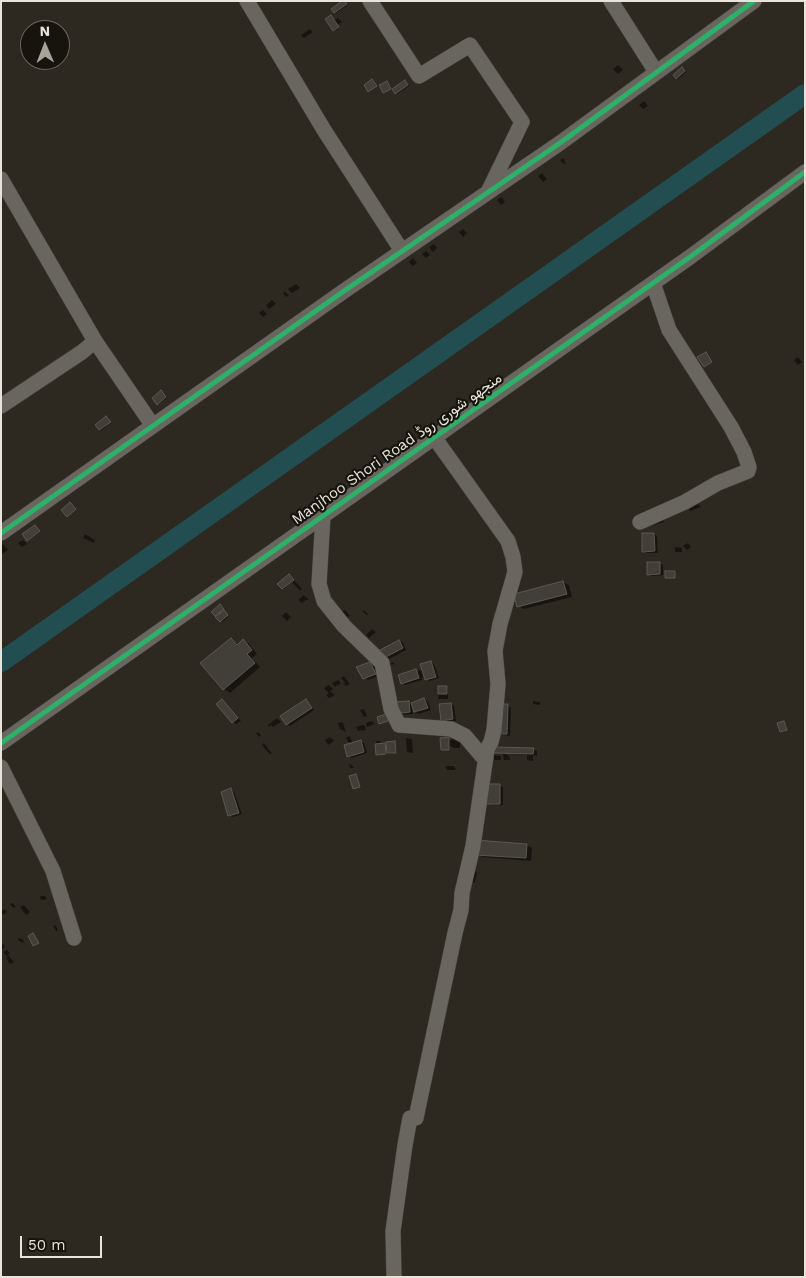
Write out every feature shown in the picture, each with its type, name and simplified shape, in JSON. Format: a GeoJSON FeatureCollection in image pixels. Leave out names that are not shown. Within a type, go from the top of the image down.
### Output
{"type":"FeatureCollection","features":[{"type":"Feature","properties":{"kind":"street"},"geometry":{"type":"LineString","coordinates":[[247,1],[324,130],[402,251]]}},
{"type":"Feature","properties":{"kind":"street"},"geometry":{"type":"LineString","coordinates":[[370,1],[419,76],[470,45],[522,122],[488,192]]}},
{"type":"Feature","properties":{"kind":"street"},"geometry":{"type":"LineString","coordinates":[[611,1],[656,72]]}},
{"type":"Feature","properties":{"kind":"street"},"geometry":{"type":"LineString","coordinates":[[1,533],[402,251],[560,143],[754,1]]}},
{"type":"Feature","properties":{"kind":"street","name":"Manjhoo Shori Road منجھو شوری روڈ"},"geometry":{"type":"LineString","coordinates":[[1,743],[653,283],[805,172]]}},
{"type":"Feature","properties":{"kind":"street"},"geometry":{"type":"LineString","coordinates":[[1,179],[95,341],[153,426]]}},
{"type":"Feature","properties":{"kind":"street"},"geometry":{"type":"LineString","coordinates":[[640,522],[685,502],[718,482],[748,471],[749,467],[744,452],[731,427],[669,330],[653,283]]}},
{"type":"Feature","properties":{"kind":"street"},"geometry":{"type":"LineString","coordinates":[[1,406],[82,352],[95,341]]}},
{"type":"Feature","properties":{"kind":"street"},"geometry":{"type":"LineString","coordinates":[[394,1277],[393,1231],[405,1145],[410,1118],[416,1118],[461,910],[462,893],[473,846],[487,746],[491,742],[494,730],[498,695],[495,651],[500,624],[515,572],[508,541],[434,437]]}},
{"type":"Feature","properties":{"kind":"street"},"geometry":{"type":"LineString","coordinates":[[1,518],[29,513]]}},
{"type":"Feature","properties":{"kind":"street"},"geometry":{"type":"LineString","coordinates":[[323,516],[319,584],[324,601],[344,626],[382,663],[390,709],[399,725],[450,729],[465,736],[481,755],[486,758]]}},
{"type":"Feature","properties":{"kind":"street"},"geometry":{"type":"LineString","coordinates":[[1,766],[53,871],[74,938]]}},
{"type":"Feature","properties":{"kind":"building"},"geometry":{"type":"Polygon","coordinates":[[[345,1],[347,4],[334,13],[331,9],[345,1]]]}},
{"type":"Feature","properties":{"kind":"building"},"geometry":{"type":"Polygon","coordinates":[[[331,15],[339,27],[333,31],[325,19],[331,15]]]}},
{"type":"Feature","properties":{"kind":"building"},"geometry":{"type":"Polygon","coordinates":[[[682,67],[685,71],[676,79],[673,75],[682,67]]]}},
{"type":"Feature","properties":{"kind":"building"},"geometry":{"type":"Polygon","coordinates":[[[372,79],[377,86],[368,92],[364,85],[372,79]]]}},
{"type":"Feature","properties":{"kind":"building"},"geometry":{"type":"Polygon","coordinates":[[[405,80],[408,85],[395,94],[392,89],[405,80]]]}},
{"type":"Feature","properties":{"kind":"building"},"geometry":{"type":"Polygon","coordinates":[[[387,81],[391,89],[383,93],[379,85],[387,81]]]}},
{"type":"Feature","properties":{"kind":"building"},"geometry":{"type":"Polygon","coordinates":[[[706,352],[712,362],[704,367],[697,357],[706,352]]]}},
{"type":"Feature","properties":{"kind":"building"},"geometry":{"type":"Polygon","coordinates":[[[161,390],[166,397],[157,405],[152,398],[161,390]]]}},
{"type":"Feature","properties":{"kind":"building"},"geometry":{"type":"Polygon","coordinates":[[[106,416],[111,422],[99,430],[95,425],[106,416]]]}},
{"type":"Feature","properties":{"kind":"building"},"geometry":{"type":"Polygon","coordinates":[[[70,502],[76,509],[67,517],[61,510],[70,502]]]}},
{"type":"Feature","properties":{"kind":"building"},"geometry":{"type":"Polygon","coordinates":[[[35,525],[40,531],[27,541],[22,534],[35,525]]]}},
{"type":"Feature","properties":{"kind":"building"},"geometry":{"type":"Polygon","coordinates":[[[642,533],[654,533],[655,551],[642,552],[642,533]]]}},
{"type":"Feature","properties":{"kind":"building"},"geometry":{"type":"Polygon","coordinates":[[[647,562],[660,562],[660,574],[647,575],[647,562]]]}},
{"type":"Feature","properties":{"kind":"building"},"geometry":{"type":"Polygon","coordinates":[[[665,571],[675,571],[675,578],[665,578],[665,571]]]}},
{"type":"Feature","properties":{"kind":"building"},"geometry":{"type":"Polygon","coordinates":[[[289,574],[294,580],[282,589],[277,584],[289,574]]]}},
{"type":"Feature","properties":{"kind":"building"},"geometry":{"type":"Polygon","coordinates":[[[563,581],[567,594],[517,607],[514,594],[563,581]]]}},
{"type":"Feature","properties":{"kind":"building"},"geometry":{"type":"Polygon","coordinates":[[[220,604],[224,609],[215,616],[211,612],[220,604]]]}},
{"type":"Feature","properties":{"kind":"building"},"geometry":{"type":"Polygon","coordinates":[[[224,610],[228,615],[220,622],[215,617],[224,610]]]}},
{"type":"Feature","properties":{"kind":"building"},"geometry":{"type":"Polygon","coordinates":[[[231,638],[237,645],[243,639],[252,650],[247,654],[255,663],[223,690],[200,663],[231,638]]]}},
{"type":"Feature","properties":{"kind":"building"},"geometry":{"type":"Polygon","coordinates":[[[399,640],[403,648],[384,658],[380,650],[399,640]]]}},
{"type":"Feature","properties":{"kind":"building"},"geometry":{"type":"Polygon","coordinates":[[[431,661],[436,677],[425,680],[420,664],[431,661]]]}},
{"type":"Feature","properties":{"kind":"building"},"geometry":{"type":"Polygon","coordinates":[[[370,662],[376,674],[363,679],[356,667],[370,662]]]}},
{"type":"Feature","properties":{"kind":"building"},"geometry":{"type":"Polygon","coordinates":[[[416,669],[419,678],[401,684],[398,675],[416,669]]]}},
{"type":"Feature","properties":{"kind":"building"},"geometry":{"type":"Polygon","coordinates":[[[438,686],[447,686],[447,694],[438,694],[438,686]]]}},
{"type":"Feature","properties":{"kind":"building"},"geometry":{"type":"Polygon","coordinates":[[[424,698],[428,708],[414,712],[411,703],[424,698]]]}},
{"type":"Feature","properties":{"kind":"building"},"geometry":{"type":"Polygon","coordinates":[[[222,699],[238,718],[232,723],[216,704],[222,699]]]}},
{"type":"Feature","properties":{"kind":"building"},"geometry":{"type":"Polygon","coordinates":[[[306,699],[312,708],[286,725],[280,716],[306,699]]]}},
{"type":"Feature","properties":{"kind":"building"},"geometry":{"type":"Polygon","coordinates":[[[409,701],[410,712],[395,714],[393,702],[409,701]]]}},
{"type":"Feature","properties":{"kind":"building"},"geometry":{"type":"Polygon","coordinates":[[[451,703],[453,719],[441,721],[439,704],[451,703]]]}},
{"type":"Feature","properties":{"kind":"building"},"geometry":{"type":"Polygon","coordinates":[[[498,704],[508,704],[507,734],[497,734],[498,704]]]}},
{"type":"Feature","properties":{"kind":"building"},"geometry":{"type":"Polygon","coordinates":[[[386,714],[388,721],[379,724],[377,717],[386,714]]]}},
{"type":"Feature","properties":{"kind":"building"},"geometry":{"type":"Polygon","coordinates":[[[784,721],[787,730],[780,732],[777,723],[784,721]]]}},
{"type":"Feature","properties":{"kind":"building"},"geometry":{"type":"Polygon","coordinates":[[[449,737],[449,750],[441,750],[440,738],[449,737]]]}},
{"type":"Feature","properties":{"kind":"building"},"geometry":{"type":"Polygon","coordinates":[[[361,740],[364,752],[347,757],[344,745],[361,740]]]}},
{"type":"Feature","properties":{"kind":"building"},"geometry":{"type":"Polygon","coordinates":[[[395,741],[396,753],[387,753],[386,742],[395,741]]]}},
{"type":"Feature","properties":{"kind":"building"},"geometry":{"type":"Polygon","coordinates":[[[385,743],[386,754],[376,755],[375,744],[385,743]]]}},
{"type":"Feature","properties":{"kind":"building"},"geometry":{"type":"Polygon","coordinates":[[[495,747],[534,748],[533,754],[494,753],[495,747]]]}},
{"type":"Feature","properties":{"kind":"building"},"geometry":{"type":"Polygon","coordinates":[[[356,774],[360,787],[353,789],[349,776],[356,774]]]}},
{"type":"Feature","properties":{"kind":"building"},"geometry":{"type":"Polygon","coordinates":[[[486,784],[500,784],[500,804],[486,804],[486,784]]]}},
{"type":"Feature","properties":{"kind":"building"},"geometry":{"type":"Polygon","coordinates":[[[231,788],[239,813],[228,816],[221,792],[231,788]]]}},
{"type":"Feature","properties":{"kind":"building"},"geometry":{"type":"Polygon","coordinates":[[[476,840],[527,844],[526,858],[475,855],[476,840]]]}},
{"type":"Feature","properties":{"kind":"building"},"geometry":{"type":"Polygon","coordinates":[[[33,933],[39,943],[33,946],[28,936],[33,933]]]}},
{"type":"Feature","properties":{"kind":"waterway"},"geometry":{"type":"LineString","coordinates":[[1,662],[805,94]]}},
{"type":"Feature","properties":{"kind":"cycle path"},"geometry":{"type":"LineString","coordinates":[[1,533],[344,291],[560,143],[754,1]]}},
{"type":"Feature","properties":{"kind":"cycle path"},"geometry":{"type":"LineString","coordinates":[[1,743],[690,257],[805,172]]}}]}
